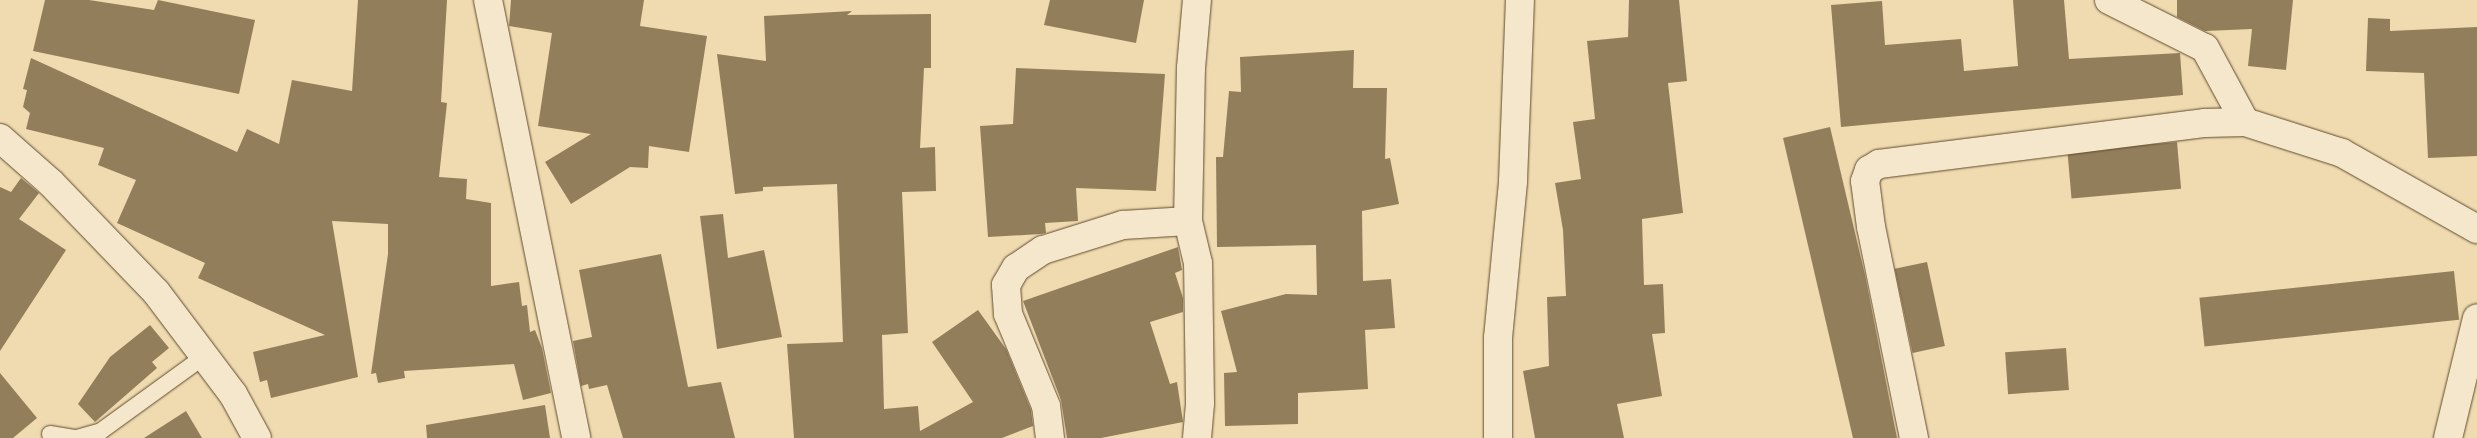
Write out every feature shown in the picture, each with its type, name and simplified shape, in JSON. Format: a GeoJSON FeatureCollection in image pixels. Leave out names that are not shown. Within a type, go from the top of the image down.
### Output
{"type":"FeatureCollection","features":[{"type":"Feature","properties":{"kind":"street"},"geometry":{"type":"LineString","coordinates":[[488,0],[576,438]]}},
{"type":"Feature","properties":{"kind":"street"},"geometry":{"type":"LineString","coordinates":[[1197,0],[1191,68],[1188,221],[1198,263],[1200,403],[1197,438]]}},
{"type":"Feature","properties":{"kind":"street"},"geometry":{"type":"LineString","coordinates":[[1498,438],[1498,338],[1514,162],[1520,0]]}},
{"type":"Feature","properties":{"kind":"street"},"geometry":{"type":"LineString","coordinates":[[2109,0],[2205,48],[2245,122]]}},
{"type":"Feature","properties":{"kind":"street"},"geometry":{"type":"LineString","coordinates":[[1914,438],[1871,227],[1866,181],[1869,170],[1879,164],[2205,123],[2245,122],[2342,153],[2477,229]]}},
{"type":"Feature","properties":{"kind":"street"},"geometry":{"type":"LineString","coordinates":[[0,138],[51,183],[156,292],[206,355],[233,394],[257,438]]}},
{"type":"Feature","properties":{"kind":"street"},"geometry":{"type":"LineString","coordinates":[[1050,438],[1046,406],[1008,314],[1006,286],[1016,268],[1043,250],[1123,225],[1188,221]]}},
{"type":"Feature","properties":{"kind":"street"},"geometry":{"type":"LineString","coordinates":[[2448,438],[2475,330]]}},
{"type":"Feature","properties":{"kind":"lane"},"geometry":{"type":"LineString","coordinates":[[50,434],[76,438],[101,431],[206,355]]}},
{"type":"Feature","properties":{"kind":"building"},"geometry":{"type":"Polygon","coordinates":[[[45,0],[89,0],[154,10],[158,0],[255,20],[239,94],[33,51],[45,0]]]}},
{"type":"Feature","properties":{"kind":"building"},"geometry":{"type":"Polygon","coordinates":[[[358,0],[447,0],[441,102],[447,103],[439,177],[467,179],[466,199],[491,203],[491,286],[519,282],[522,306],[527,305],[530,332],[535,330],[542,348],[551,393],[523,400],[514,364],[404,371],[405,378],[378,383],[376,373],[371,374],[388,254],[388,224],[332,221],[358,377],[271,398],[267,380],[260,382],[253,352],[325,335],[198,278],[205,263],[117,223],[136,180],[98,165],[104,148],[26,129],[30,113],[23,107],[27,90],[23,89],[31,58],[237,152],[247,129],[279,144],[292,80],[352,91],[358,0]]]}},
{"type":"Feature","properties":{"kind":"building"},"geometry":{"type":"Polygon","coordinates":[[[511,0],[644,0],[640,26],[707,36],[689,152],[649,146],[648,168],[630,167],[571,204],[545,162],[591,134],[538,126],[552,33],[509,26],[511,0]]]}},
{"type":"Feature","properties":{"kind":"building"},"geometry":{"type":"Polygon","coordinates":[[[1050,0],[1144,0],[1136,43],[1044,25],[1050,0]]]}},
{"type":"Feature","properties":{"kind":"building"},"geometry":{"type":"Polygon","coordinates":[[[1629,0],[1679,0],[1687,81],[1668,83],[1683,213],[1642,219],[1644,285],[1663,284],[1665,333],[1652,334],[1662,396],[1617,404],[1624,438],[1535,438],[1523,371],[1549,366],[1547,297],[1566,296],[1563,230],[1555,183],[1581,179],[1573,122],[1595,119],[1587,41],[1628,37],[1629,0]]]}},
{"type":"Feature","properties":{"kind":"building"},"geometry":{"type":"Polygon","coordinates":[[[2013,0],[2064,0],[2069,59],[2180,53],[2183,95],[1841,127],[1831,5],[1882,1],[1885,45],[1961,39],[1964,71],[2018,66],[2013,0]]]}},
{"type":"Feature","properties":{"kind":"building"},"geometry":{"type":"Polygon","coordinates":[[[2177,0],[2293,0],[2286,70],[2248,66],[2252,29],[2205,31],[2177,17],[2177,0]]]}},
{"type":"Feature","properties":{"kind":"building"},"geometry":{"type":"Polygon","coordinates":[[[852,11],[847,15],[931,14],[931,68],[924,68],[920,148],[935,147],[936,191],[902,192],[908,333],[882,335],[884,409],[918,406],[920,431],[973,402],[932,342],[978,310],[1006,349],[1031,410],[1033,426],[1002,438],[794,438],[787,344],[843,342],[837,184],[763,187],[763,191],[735,194],[717,54],[766,61],[764,16],[852,11]]]}},
{"type":"Feature","properties":{"kind":"building"},"geometry":{"type":"Polygon","coordinates":[[[2368,18],[2390,19],[2390,31],[2477,27],[2477,156],[2428,158],[2424,73],[2366,71],[2368,18]]]}},
{"type":"Feature","properties":{"kind":"building"},"geometry":{"type":"Polygon","coordinates":[[[1354,50],[1353,88],[1387,88],[1385,159],[1390,158],[1399,204],[1362,211],[1363,281],[1391,279],[1395,328],[1365,330],[1368,389],[1298,393],[1298,424],[1225,426],[1224,373],[1237,372],[1221,311],[1286,294],[1317,295],[1316,245],[1217,247],[1216,157],[1223,157],[1229,91],[1241,92],[1240,57],[1354,50]]]}},
{"type":"Feature","properties":{"kind":"building"},"geometry":{"type":"Polygon","coordinates":[[[1016,68],[1165,74],[1156,191],[1076,188],[1078,221],[1045,223],[1046,233],[1041,234],[988,237],[980,126],[1013,124],[1016,68]]]}},
{"type":"Feature","properties":{"kind":"building"},"geometry":{"type":"Polygon","coordinates":[[[1830,127],[1865,275],[1897,438],[1853,438],[1783,138],[1830,127]]]}},
{"type":"Feature","properties":{"kind":"building"},"geometry":{"type":"Polygon","coordinates":[[[2177,142],[2181,189],[2072,198],[2067,152],[2177,142]]]}},
{"type":"Feature","properties":{"kind":"building"},"geometry":{"type":"Polygon","coordinates":[[[21,178],[39,193],[19,219],[66,250],[0,351],[0,187],[11,192],[21,178]]]}},
{"type":"Feature","properties":{"kind":"building"},"geometry":{"type":"Polygon","coordinates":[[[723,214],[728,258],[764,250],[782,337],[717,349],[700,216],[723,214]]]}},
{"type":"Feature","properties":{"kind":"building"},"geometry":{"type":"Polygon","coordinates":[[[1178,247],[1182,270],[1175,273],[1183,298],[1183,312],[1150,322],[1170,384],[1177,382],[1183,422],[1101,438],[1067,438],[1061,400],[1023,301],[1178,247]]]}},
{"type":"Feature","properties":{"kind":"building"},"geometry":{"type":"Polygon","coordinates":[[[661,254],[688,387],[721,382],[735,438],[623,438],[607,385],[589,389],[588,384],[581,386],[573,341],[592,337],[579,270],[661,254]]]}},
{"type":"Feature","properties":{"kind":"building"},"geometry":{"type":"Polygon","coordinates":[[[1927,262],[1945,346],[1913,353],[1895,269],[1927,262]]]}},
{"type":"Feature","properties":{"kind":"building"},"geometry":{"type":"Polygon","coordinates":[[[2454,271],[2459,320],[2205,346],[2199,298],[2454,271]]]}},
{"type":"Feature","properties":{"kind":"building"},"geometry":{"type":"Polygon","coordinates":[[[150,325],[169,348],[152,362],[157,368],[95,422],[78,404],[110,357],[150,325]]]}},
{"type":"Feature","properties":{"kind":"building"},"geometry":{"type":"Polygon","coordinates":[[[2066,348],[2069,390],[2008,394],[2005,352],[2066,348]]]}},
{"type":"Feature","properties":{"kind":"building"},"geometry":{"type":"Polygon","coordinates":[[[0,373],[37,418],[13,438],[0,438],[0,373]]]}},
{"type":"Feature","properties":{"kind":"building"},"geometry":{"type":"Polygon","coordinates":[[[545,405],[550,438],[427,438],[426,425],[545,405]]]}},
{"type":"Feature","properties":{"kind":"building"},"geometry":{"type":"Polygon","coordinates":[[[186,411],[202,438],[144,438],[186,411]]]}}]}
